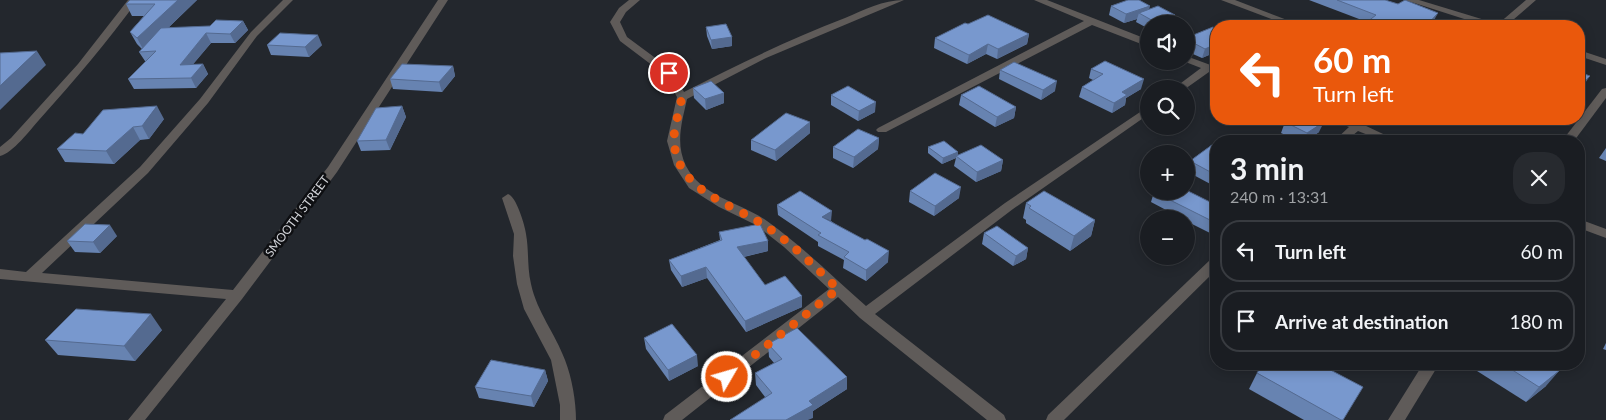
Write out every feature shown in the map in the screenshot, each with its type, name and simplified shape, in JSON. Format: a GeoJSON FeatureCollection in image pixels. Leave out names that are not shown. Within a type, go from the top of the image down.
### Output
{"type":"FeatureCollection","features":[{"type":"Feature","properties":{"kind":"street"},"geometry":{"type":"LineString","coordinates":[[0,153],[15,140],[82,66],[133,0]]}},
{"type":"Feature","properties":{"kind":"street"},"geometry":{"type":"LineString","coordinates":[[30,276],[144,170],[204,101],[254,34],[288,0]]}},
{"type":"Feature","properties":{"kind":"street","name":"SMOOTH STREET"},"geometry":{"type":"LineString","coordinates":[[136,420],[237,295],[333,168],[443,0]]}},
{"type":"Feature","properties":{"kind":"street"},"geometry":{"type":"LineString","coordinates":[[635,0],[622,10],[615,22],[623,39],[669,73],[682,96],[673,141],[680,165],[694,184],[724,204],[760,222],[789,244],[865,314],[998,420]]}},
{"type":"Feature","properties":{"kind":"street"},"geometry":{"type":"LineString","coordinates":[[682,96],[770,52],[899,0]]}},
{"type":"Feature","properties":{"kind":"street"},"geometry":{"type":"LineString","coordinates":[[1039,0],[1140,40]]}},
{"type":"Feature","properties":{"kind":"street"},"geometry":{"type":"LineString","coordinates":[[1226,0],[1281,20]]}},
{"type":"Feature","properties":{"kind":"street"},"geometry":{"type":"LineString","coordinates":[[1410,0],[1468,20]]}},
{"type":"Feature","properties":{"kind":"street"},"geometry":{"type":"LineString","coordinates":[[1508,20],[1531,0]]}},
{"type":"Feature","properties":{"kind":"street"},"geometry":{"type":"LineString","coordinates":[[882,130],[1092,21]]}},
{"type":"Feature","properties":{"kind":"street"},"geometry":{"type":"LineString","coordinates":[[1585,55],[1606,62]]}},
{"type":"Feature","properties":{"kind":"street"},"geometry":{"type":"LineString","coordinates":[[1195,62],[1210,68]]}},
{"type":"Feature","properties":{"kind":"street"},"geometry":{"type":"LineString","coordinates":[[1193,80],[1210,70]]}},
{"type":"Feature","properties":{"kind":"street"},"geometry":{"type":"LineString","coordinates":[[1585,118],[1606,90]]}},
{"type":"Feature","properties":{"kind":"street"},"geometry":{"type":"LineString","coordinates":[[865,314],[1008,206],[1140,115]]}},
{"type":"Feature","properties":{"kind":"street"},"geometry":{"type":"LineString","coordinates":[[1347,135],[1358,125]]}},
{"type":"Feature","properties":{"kind":"street"},"geometry":{"type":"LineString","coordinates":[[1366,125],[1382,135]]}},
{"type":"Feature","properties":{"kind":"street"},"geometry":{"type":"LineString","coordinates":[[508,198],[520,234],[520,256],[524,284],[531,309],[558,360],[568,406],[568,420]]}},
{"type":"Feature","properties":{"kind":"street"},"geometry":{"type":"LineString","coordinates":[[1585,225],[1606,234]]}},
{"type":"Feature","properties":{"kind":"street"},"geometry":{"type":"LineString","coordinates":[[1054,420],[1210,268]]}},
{"type":"Feature","properties":{"kind":"street"},"geometry":{"type":"LineString","coordinates":[[0,274],[237,295]]}},
{"type":"Feature","properties":{"kind":"street"},"geometry":{"type":"LineString","coordinates":[[671,420],[838,289]]}},
{"type":"Feature","properties":{"kind":"street"},"geometry":{"type":"LineString","coordinates":[[1396,420],[1427,370]]}},
{"type":"Feature","properties":{"kind":"building"},"geometry":{"type":"Polygon","coordinates":[[[130,0],[178,0],[137,38],[130,32],[155,4],[126,4],[130,0]]]}},
{"type":"Feature","properties":{"kind":"building"},"geometry":{"type":"Polygon","coordinates":[[[1128,0],[1139,0],[1150,6],[1126,14],[1111,6],[1128,0]]]}},
{"type":"Feature","properties":{"kind":"building"},"geometry":{"type":"Polygon","coordinates":[[[1337,0],[1385,0],[1398,4],[1405,0],[1438,13],[1432,20],[1370,20],[1376,15],[1337,0]]]}},
{"type":"Feature","properties":{"kind":"building"},"geometry":{"type":"Polygon","coordinates":[[[1158,6],[1175,15],[1143,15],[1139,13],[1158,6]]]}},
{"type":"Feature","properties":{"kind":"building"},"geometry":{"type":"Polygon","coordinates":[[[988,15],[1029,34],[998,49],[988,44],[969,55],[935,38],[965,23],[968,24],[988,15]]]}},
{"type":"Feature","properties":{"kind":"building"},"geometry":{"type":"Polygon","coordinates":[[[216,20],[243,21],[230,34],[206,33],[180,65],[203,64],[191,78],[128,79],[156,51],[139,52],[161,28],[210,26],[216,20]]]}},
{"type":"Feature","properties":{"kind":"building"},"geometry":{"type":"Polygon","coordinates":[[[726,24],[732,37],[711,40],[706,27],[726,24]]]}},
{"type":"Feature","properties":{"kind":"building"},"geometry":{"type":"Polygon","coordinates":[[[1210,28],[1210,47],[1205,49],[1195,44],[1195,34],[1210,28]]]}},
{"type":"Feature","properties":{"kind":"building"},"geometry":{"type":"Polygon","coordinates":[[[280,33],[318,35],[305,47],[267,45],[280,33]]]}},
{"type":"Feature","properties":{"kind":"building"},"geometry":{"type":"Polygon","coordinates":[[[37,51],[0,86],[0,53],[37,51]]]}},
{"type":"Feature","properties":{"kind":"building"},"geometry":{"type":"Polygon","coordinates":[[[1105,61],[1144,79],[1122,92],[1127,95],[1114,103],[1082,87],[1103,74],[1091,69],[1105,61]]]}},
{"type":"Feature","properties":{"kind":"building"},"geometry":{"type":"Polygon","coordinates":[[[1014,62],[1057,81],[1043,90],[1000,70],[1014,62]]]}},
{"type":"Feature","properties":{"kind":"building"},"geometry":{"type":"Polygon","coordinates":[[[402,64],[453,66],[439,82],[390,79],[402,64]]]}},
{"type":"Feature","properties":{"kind":"building"},"geometry":{"type":"Polygon","coordinates":[[[1585,74],[1590,76],[1585,81],[1585,74]]]}},
{"type":"Feature","properties":{"kind":"building"},"geometry":{"type":"Polygon","coordinates":[[[711,81],[724,93],[705,99],[693,88],[711,81]]]}},
{"type":"Feature","properties":{"kind":"building"},"geometry":{"type":"Polygon","coordinates":[[[848,86],[876,102],[859,111],[831,95],[848,86]]]}},
{"type":"Feature","properties":{"kind":"building"},"geometry":{"type":"Polygon","coordinates":[[[979,86],[1016,107],[997,117],[961,95],[979,86]]]}},
{"type":"Feature","properties":{"kind":"building"},"geometry":{"type":"Polygon","coordinates":[[[157,106],[142,126],[133,127],[106,151],[57,149],[75,133],[83,134],[103,110],[157,106]]]}},
{"type":"Feature","properties":{"kind":"building"},"geometry":{"type":"Polygon","coordinates":[[[402,106],[386,140],[357,141],[376,108],[402,106]]]}},
{"type":"Feature","properties":{"kind":"building"},"geometry":{"type":"Polygon","coordinates":[[[786,113],[810,122],[775,150],[751,140],[786,113]]]}},
{"type":"Feature","properties":{"kind":"building"},"geometry":{"type":"Polygon","coordinates":[[[1291,125],[1319,125],[1307,133],[1291,125]]]}},
{"type":"Feature","properties":{"kind":"building"},"geometry":{"type":"Polygon","coordinates":[[[858,129],[879,138],[854,157],[833,147],[858,129]]]}},
{"type":"Feature","properties":{"kind":"building"},"geometry":{"type":"Polygon","coordinates":[[[944,141],[958,152],[943,158],[928,147],[944,141]]]}},
{"type":"Feature","properties":{"kind":"building"},"geometry":{"type":"Polygon","coordinates":[[[981,145],[1003,160],[977,172],[956,156],[981,145]]]}},
{"type":"Feature","properties":{"kind":"building"},"geometry":{"type":"Polygon","coordinates":[[[1210,146],[1210,172],[1195,164],[1195,157],[1210,146]]]}},
{"type":"Feature","properties":{"kind":"building"},"geometry":{"type":"Polygon","coordinates":[[[935,173],[961,187],[935,206],[910,191],[935,173]]]}},
{"type":"Feature","properties":{"kind":"building"},"geometry":{"type":"Polygon","coordinates":[[[800,191],[832,211],[822,217],[889,251],[866,270],[844,257],[849,252],[818,235],[821,233],[777,205],[800,191]]]}},
{"type":"Feature","properties":{"kind":"building"},"geometry":{"type":"Polygon","coordinates":[[[1044,191],[1095,220],[1074,236],[1029,208],[1031,206],[1026,203],[1044,191]]]}},
{"type":"Feature","properties":{"kind":"building"},"geometry":{"type":"Polygon","coordinates":[[[1195,194],[1210,202],[1210,220],[1195,212],[1195,210],[1190,210],[1170,200],[1195,200],[1195,194]]]}},
{"type":"Feature","properties":{"kind":"building"},"geometry":{"type":"Polygon","coordinates":[[[85,224],[110,225],[93,242],[67,241],[85,224]]]}},
{"type":"Feature","properties":{"kind":"building"},"geometry":{"type":"Polygon","coordinates":[[[760,224],[768,241],[737,247],[765,285],[785,276],[802,296],[745,321],[706,267],[681,276],[669,260],[722,240],[719,232],[760,224]]]}},
{"type":"Feature","properties":{"kind":"building"},"geometry":{"type":"Polygon","coordinates":[[[997,226],[1028,248],[1016,256],[984,233],[997,226]]]}},
{"type":"Feature","properties":{"kind":"building"},"geometry":{"type":"Polygon","coordinates":[[[76,309],[151,314],[124,346],[45,340],[76,309]]]}},
{"type":"Feature","properties":{"kind":"building"},"geometry":{"type":"Polygon","coordinates":[[[672,324],[697,355],[668,370],[644,338],[672,324]]]}},
{"type":"Feature","properties":{"kind":"building"},"geometry":{"type":"Polygon","coordinates":[[[797,328],[847,377],[809,401],[813,405],[786,420],[730,420],[772,393],[755,373],[782,359],[768,344],[797,328]]]}},
{"type":"Feature","properties":{"kind":"building"},"geometry":{"type":"Polygon","coordinates":[[[491,360],[545,370],[531,396],[475,387],[491,360]]]}},
{"type":"Feature","properties":{"kind":"building"},"geometry":{"type":"Polygon","coordinates":[[[1259,370],[1330,370],[1363,387],[1343,420],[1341,420],[1257,373],[1259,370]]]}},
{"type":"Feature","properties":{"kind":"building"},"geometry":{"type":"Polygon","coordinates":[[[1512,370],[1559,371],[1539,387],[1512,370]]]}},
{"type":"Feature","properties":{"kind":"route"},"geometry":{"type":"LineString","coordinates":[[669,73],[682,96],[673,141],[680,165],[694,184],[724,204],[760,222],[789,244],[838,289],[727,377]]}}]}
